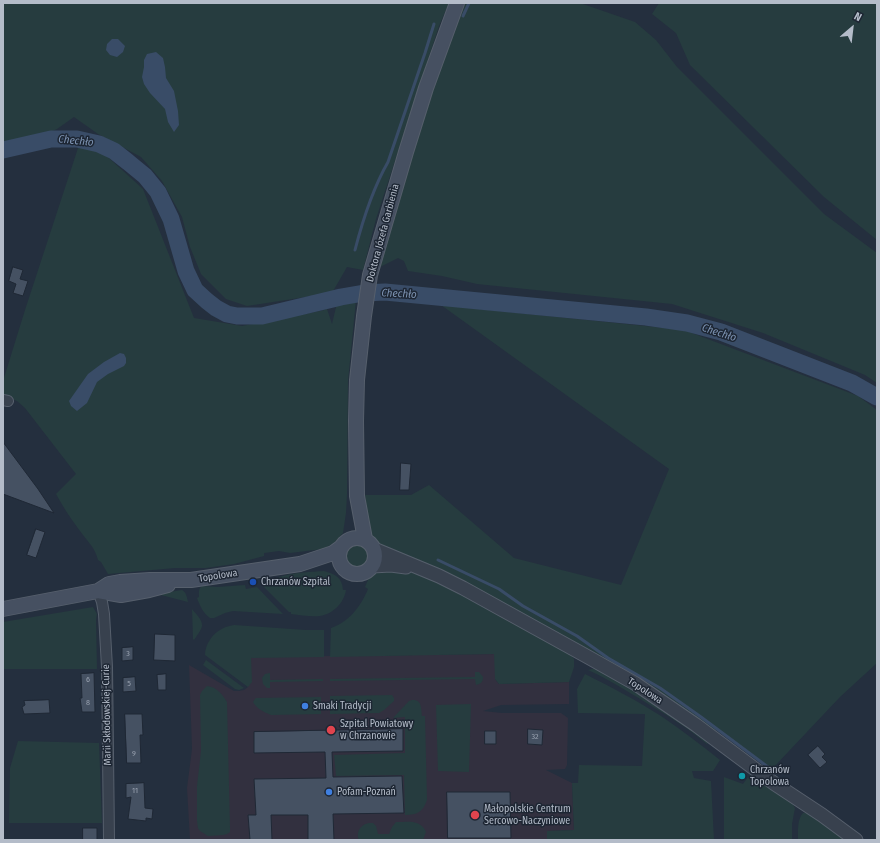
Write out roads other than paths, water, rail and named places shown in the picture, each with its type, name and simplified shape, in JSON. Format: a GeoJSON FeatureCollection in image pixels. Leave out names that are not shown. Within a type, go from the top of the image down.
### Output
{"type":"FeatureCollection","features":[{"type":"Feature","properties":{"kind":"main road","name":"Doktora Józefa Garbienia"},"geometry":{"type":"LineString","coordinates":[[370,544],[357,496],[356,421],[357,380],[370,275],[426,88],[457,3]]}},
{"type":"Feature","properties":{"kind":"main road","name":"Doktora Józefa Garbienia"},"geometry":{"type":"LineString","coordinates":[[345,543],[357,496]]}},
{"type":"Feature","properties":{"kind":"main road"},"geometry":{"type":"LineString","coordinates":[[355,537],[370,544],[375,558],[372,566],[364,573],[357,574],[346,571],[339,561],[338,555],[345,543],[355,537]]}},
{"type":"Feature","properties":{"kind":"main road","name":"Topolowa"},"geometry":{"type":"LineString","coordinates":[[3,609],[98,591],[110,584],[120,582],[184,580],[300,564],[333,553],[345,543]]}},
{"type":"Feature","properties":{"kind":"main road","name":"Topolowa"},"geometry":{"type":"LineString","coordinates":[[300,564],[343,567]]}},
{"type":"Feature","properties":{"kind":"street","name":"Topolowa"},"geometry":{"type":"LineString","coordinates":[[370,544],[463,588],[636,684],[696,725],[769,780],[822,815],[856,840]]}},
{"type":"Feature","properties":{"kind":"street","name":"Topolowa"},"geometry":{"type":"LineString","coordinates":[[372,566],[391,565],[419,568]]}},
{"type":"Feature","properties":{"kind":"street","name":"Marii Skłodowskiej-Curie"},"geometry":{"type":"LineString","coordinates":[[98,591],[104,614],[106,659],[109,840]]}},
{"type":"Feature","properties":{"kind":"water"},"geometry":{"type":"Polygon","coordinates":[[[112,39],[118,39],[125,46],[123,52],[117,57],[110,55],[106,50],[107,44],[112,39]]]}},
{"type":"Feature","properties":{"kind":"water"},"geometry":{"type":"Polygon","coordinates":[[[156,52],[163,58],[166,78],[174,91],[179,125],[174,132],[168,122],[165,109],[150,93],[144,84],[142,77],[144,60],[147,54],[156,52]]]}},
{"type":"Feature","properties":{"kind":"water"},"geometry":{"type":"Polygon","coordinates":[[[120,353],[124,354],[126,358],[126,363],[124,366],[108,374],[97,382],[87,403],[77,411],[71,406],[69,401],[88,374],[104,362],[120,353]]]}},
{"type":"Feature","properties":{"kind":"waterway"},"geometry":{"type":"LineString","coordinates":[[463,16],[469,3]]}},
{"type":"Feature","properties":{"kind":"waterway"},"geometry":{"type":"LineString","coordinates":[[355,250],[368,205],[388,162],[434,24]]}},
{"type":"Feature","properties":{"kind":"waterway","name":"Chechło"},"geometry":{"type":"LineString","coordinates":[[3,150],[51,139],[77,139],[99,144],[114,151],[145,176],[158,192],[171,219],[186,271],[195,290],[216,308],[227,314],[237,316],[262,316],[341,297],[364,293],[385,292],[646,317],[687,323],[721,332],[852,383],[877,397]]}},
{"type":"Feature","properties":{"kind":"waterway","name":"Chechło"},"geometry":{"type":"LineString","coordinates":[[341,302],[341,297],[344,290]]}},
{"type":"Feature","properties":{"kind":"waterway"},"geometry":{"type":"LineString","coordinates":[[438,560],[499,589],[523,606],[577,636],[608,658],[660,688],[776,773]]}},
{"type":"Feature","properties":{"kind":"place","name":"Chrzanów Szpital"},"geometry":{"type":"Point","coordinates":[253,582]}},
{"type":"Feature","properties":{"kind":"place","name":"Smaki Tradycji"},"geometry":{"type":"Point","coordinates":[305,706]}},
{"type":"Feature","properties":{"kind":"place","name":"Szpital Powiatowy w Chrzanowie"},"geometry":{"type":"Point","coordinates":[331,730]}},
{"type":"Feature","properties":{"kind":"place","name":"Chrzanów Topolowa"},"geometry":{"type":"Point","coordinates":[742,776]}},
{"type":"Feature","properties":{"kind":"place","name":"Pofam-Poznań"},"geometry":{"type":"Point","coordinates":[329,792]}},
{"type":"Feature","properties":{"kind":"place","name":"Małopolskie Centrum Sercowo-Naczyniowe"},"geometry":{"type":"Point","coordinates":[475,815]}}]}
